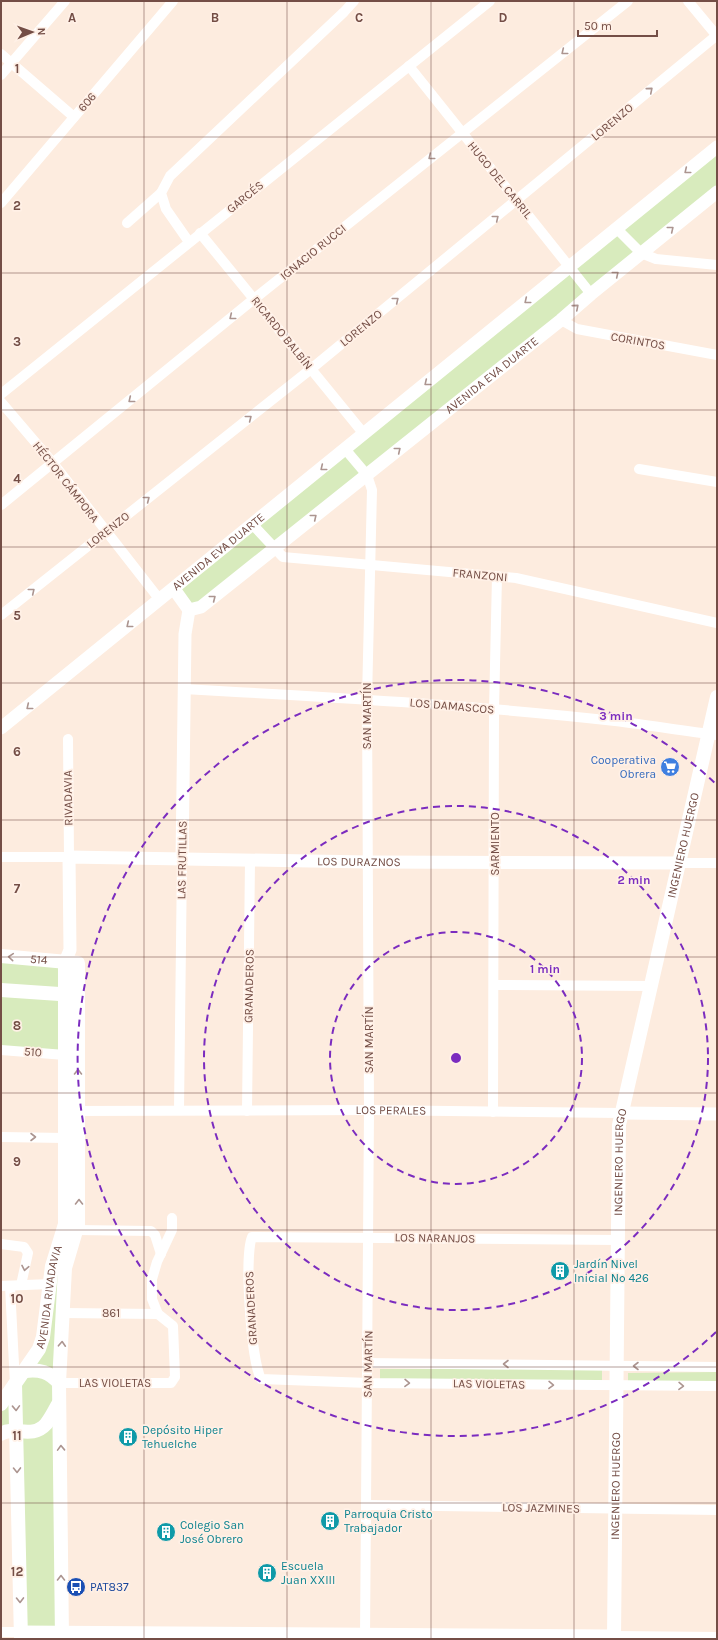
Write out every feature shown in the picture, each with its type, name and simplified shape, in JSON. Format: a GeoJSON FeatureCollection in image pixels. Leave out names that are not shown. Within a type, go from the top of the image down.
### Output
{"type":"FeatureCollection","features":[{"type":"Feature","properties":{"kind":"main road","name":"INGENIERO HUERGO"},"geometry":{"type":"LineString","coordinates":[[614,1637],[617,1240],[620,1113],[678,863],[713,734],[717,697]]}},
{"type":"Feature","properties":{"kind":"main road","name":"514"},"geometry":{"type":"LineString","coordinates":[[1,956],[71,958]]}},
{"type":"Feature","properties":{"kind":"main road","name":"AVENIDA RIVADAVIA"},"geometry":{"type":"LineString","coordinates":[[1,1404],[39,1349],[43,1337],[55,1251],[65,1224],[65,1138],[72,1111],[71,958]]}},
{"type":"Feature","properties":{"kind":"main road"},"geometry":{"type":"LineString","coordinates":[[1,990],[71,995]]}},
{"type":"Feature","properties":{"kind":"main road"},"geometry":{"type":"LineString","coordinates":[[38,992],[50,998],[58,1007],[65,1019]]}},
{"type":"Feature","properties":{"kind":"main road","name":"AVENIDA RIVADAVIA"},"geometry":{"type":"LineString","coordinates":[[62,1635],[59,1383],[66,1268],[79,1214],[72,1111],[65,1055],[65,1019],[71,995]]}},
{"type":"Feature","properties":{"kind":"main road"},"geometry":{"type":"LineString","coordinates":[[24,1371],[44,1371],[53,1376],[59,1383]]}},
{"type":"Feature","properties":{"kind":"main road"},"geometry":{"type":"LineString","coordinates":[[15,1384],[21,1636]]}},
{"type":"Feature","properties":{"kind":"main road"},"geometry":{"type":"LineString","coordinates":[[1,1434],[7,1431],[28,1433],[37,1430],[45,1425],[60,1403]]}},
{"type":"Feature","properties":{"kind":"street"},"geometry":{"type":"LineString","coordinates":[[1,75],[65,1]]}},
{"type":"Feature","properties":{"kind":"street","name":"606"},"geometry":{"type":"LineString","coordinates":[[1,203],[174,1]]}},
{"type":"Feature","properties":{"kind":"street"},"geometry":{"type":"LineString","coordinates":[[127,223],[161,193],[170,176],[354,1]]}},
{"type":"Feature","properties":{"kind":"street","name":"GARCÉS"},"geometry":{"type":"LineString","coordinates":[[1,394],[490,1]]}},
{"type":"Feature","properties":{"kind":"street","name":"IGNACIO RUCCI"},"geometry":{"type":"LineString","coordinates":[[1,505],[254,299],[628,1]]}},
{"type":"Feature","properties":{"kind":"street"},"geometry":{"type":"LineString","coordinates":[[688,1],[717,35]]}},
{"type":"Feature","properties":{"kind":"street","name":"LORENZO"},"geometry":{"type":"LineString","coordinates":[[1,615],[311,368],[717,35]]}},
{"type":"Feature","properties":{"kind":"street"},"geometry":{"type":"LineString","coordinates":[[1,54],[74,117]]}},
{"type":"Feature","properties":{"kind":"street","name":"HUGO DEL CARRIL"},"geometry":{"type":"LineString","coordinates":[[409,66],[591,294]]}},
{"type":"Feature","properties":{"kind":"street","name":"AVENIDA EVA DUARTE"},"geometry":{"type":"LineString","coordinates":[[717,147],[174,589],[189,610],[201,607],[275,549],[561,320],[717,192]]}},
{"type":"Feature","properties":{"kind":"street"},"geometry":{"type":"LineString","coordinates":[[161,193],[166,209],[189,242]]}},
{"type":"Feature","properties":{"kind":"street"},"geometry":{"type":"LineString","coordinates":[[616,228],[641,254],[656,259],[717,265]]}},
{"type":"Feature","properties":{"kind":"street","name":"RICARDO BALBÍN"},"geometry":{"type":"LineString","coordinates":[[200,233],[364,434]]}},
{"type":"Feature","properties":{"kind":"street","name":"CORINTOS"},"geometry":{"type":"LineString","coordinates":[[561,320],[577,329],[717,355]]}},
{"type":"Feature","properties":{"kind":"street","name":"HÉCTOR CÁMPORA"},"geometry":{"type":"LineString","coordinates":[[1,402],[53,463],[105,532],[160,600]]}},
{"type":"Feature","properties":{"kind":"street","name":"SAN MARTÍN"},"geometry":{"type":"LineString","coordinates":[[345,449],[367,474],[372,490],[367,699],[370,1110],[365,1636]]}},
{"type":"Feature","properties":{"kind":"street"},"geometry":{"type":"LineString","coordinates":[[639,469],[717,482]]}},
{"type":"Feature","properties":{"kind":"street","name":"FRANZONI"},"geometry":{"type":"LineString","coordinates":[[253,525],[283,557],[371,564],[537,581],[717,623]]}},
{"type":"Feature","properties":{"kind":"street","name":"SARMIENTO"},"geometry":{"type":"LineString","coordinates":[[493,1112],[495,862],[494,710],[497,576]]}},
{"type":"Feature","properties":{"kind":"street"},"geometry":{"type":"LineString","coordinates":[[1,728],[174,589]]}},
{"type":"Feature","properties":{"kind":"street","name":"LAS FRUTILLAS"},"geometry":{"type":"LineString","coordinates":[[179,1110],[185,634],[189,610]]}},
{"type":"Feature","properties":{"kind":"street","name":"LOS DAMASCOS"},"geometry":{"type":"LineString","coordinates":[[185,689],[367,699],[614,721],[713,734]]}},
{"type":"Feature","properties":{"kind":"street","name":"RIVADAVIA"},"geometry":{"type":"LineString","coordinates":[[68,739],[69,857]]}},
{"type":"Feature","properties":{"kind":"street","name":"LOS DURAZNOS"},"geometry":{"type":"LineString","coordinates":[[1,857],[368,862],[717,863]]}},
{"type":"Feature","properties":{"kind":"street","name":"AVENIDA RIVADAVIA"},"geometry":{"type":"LineString","coordinates":[[69,857],[71,958]]}},
{"type":"Feature","properties":{"kind":"street","name":"GRANADEROS"},"geometry":{"type":"LineString","coordinates":[[247,1111],[250,861]]}},
{"type":"Feature","properties":{"kind":"street"},"geometry":{"type":"LineString","coordinates":[[494,985],[650,986]]}},
{"type":"Feature","properties":{"kind":"street","name":"510"},"geometry":{"type":"LineString","coordinates":[[1,1050],[65,1055]]}},
{"type":"Feature","properties":{"kind":"street","name":"LOS PERALES"},"geometry":{"type":"LineString","coordinates":[[72,1111],[370,1110],[717,1114]]}},
{"type":"Feature","properties":{"kind":"street"},"geometry":{"type":"LineString","coordinates":[[1,1137],[65,1138]]}},
{"type":"Feature","properties":{"kind":"street"},"geometry":{"type":"LineString","coordinates":[[158,1314],[152,1299],[152,1279],[172,1230],[172,1218]]}},
{"type":"Feature","properties":{"kind":"street"},"geometry":{"type":"LineString","coordinates":[[76,1230],[151,1231],[155,1235],[161,1254]]}},
{"type":"Feature","properties":{"kind":"street","name":"GRANADEROS"},"geometry":{"type":"LineString","coordinates":[[252,1237],[249,1245],[248,1258],[252,1332],[256,1370],[261,1379]]}},
{"type":"Feature","properties":{"kind":"street","name":"LOS NARANJOS"},"geometry":{"type":"LineString","coordinates":[[252,1237],[617,1240]]}},
{"type":"Feature","properties":{"kind":"street"},"geometry":{"type":"LineString","coordinates":[[1,1244],[24,1247],[28,1252],[21,1285]]}},
{"type":"Feature","properties":{"kind":"street"},"geometry":{"type":"LineString","coordinates":[[15,1384],[5,1286],[50,1284]]}},
{"type":"Feature","properties":{"kind":"street","name":"861"},"geometry":{"type":"LineString","coordinates":[[63,1313],[158,1314]]}},
{"type":"Feature","properties":{"kind":"street","name":"LAS VIOLETAS"},"geometry":{"type":"LineString","coordinates":[[59,1383],[171,1383],[175,1377],[173,1326],[158,1314]]}},
{"type":"Feature","properties":{"kind":"street","name":"LAS VIOLETAS"},"geometry":{"type":"LineString","coordinates":[[368,1363],[717,1366]]}},
{"type":"Feature","properties":{"kind":"street","name":"LAS VIOLETAS"},"geometry":{"type":"LineString","coordinates":[[261,1379],[368,1382],[717,1386]]}},
{"type":"Feature","properties":{"kind":"street","name":"LOS JAZMINES"},"geometry":{"type":"LineString","coordinates":[[366,1505],[616,1510],[717,1510]]}},
{"type":"Feature","properties":{"kind":"street"},"geometry":{"type":"LineString","coordinates":[[1,1632],[21,1636],[717,1637]]}},
{"type":"Feature","properties":{"kind":"green space"},"geometry":{"type":"Polygon","coordinates":[[[717,147],[717,192],[196,610],[174,589],[717,147]]]}},
{"type":"Feature","properties":{"kind":"green space"},"geometry":{"type":"Polygon","coordinates":[[[1,956],[78,963],[65,1268],[62,1639],[21,1639],[17,1432],[1,1434],[1,1404],[39,1349],[64,1232],[65,1055],[1,1050],[1,956]]]}},
{"type":"Feature","properties":{"kind":"green space"},"geometry":{"type":"Polygon","coordinates":[[[380,1369],[602,1369],[602,1382],[380,1380],[380,1369]]]}},
{"type":"Feature","properties":{"kind":"green space"},"geometry":{"type":"Polygon","coordinates":[[[717,1372],[717,1382],[628,1382],[628,1373],[717,1372]]]}},
{"type":"Feature","properties":{"kind":"place","name":"Cooperativa Obrera"},"geometry":{"type":"Point","coordinates":[670,767]}},
{"type":"Feature","properties":{"kind":"place","name":"Jardín Nivel Inicial Nº 426"},"geometry":{"type":"Point","coordinates":[560,1271]}},
{"type":"Feature","properties":{"kind":"place","name":"Depósito Hiper Tehuelche"},"geometry":{"type":"Point","coordinates":[128,1437]}},
{"type":"Feature","properties":{"kind":"place","name":"Parroquia Cristo Trabajador"},"geometry":{"type":"Point","coordinates":[330,1521]}},
{"type":"Feature","properties":{"kind":"place","name":"Colegio San José Obrero"},"geometry":{"type":"Point","coordinates":[166,1532]}},
{"type":"Feature","properties":{"kind":"place","name":"Escuela Juan XXIII"},"geometry":{"type":"Point","coordinates":[267,1573]}},
{"type":"Feature","properties":{"kind":"place","name":"PAT837"},"geometry":{"type":"Point","coordinates":[76,1587]}}]}
